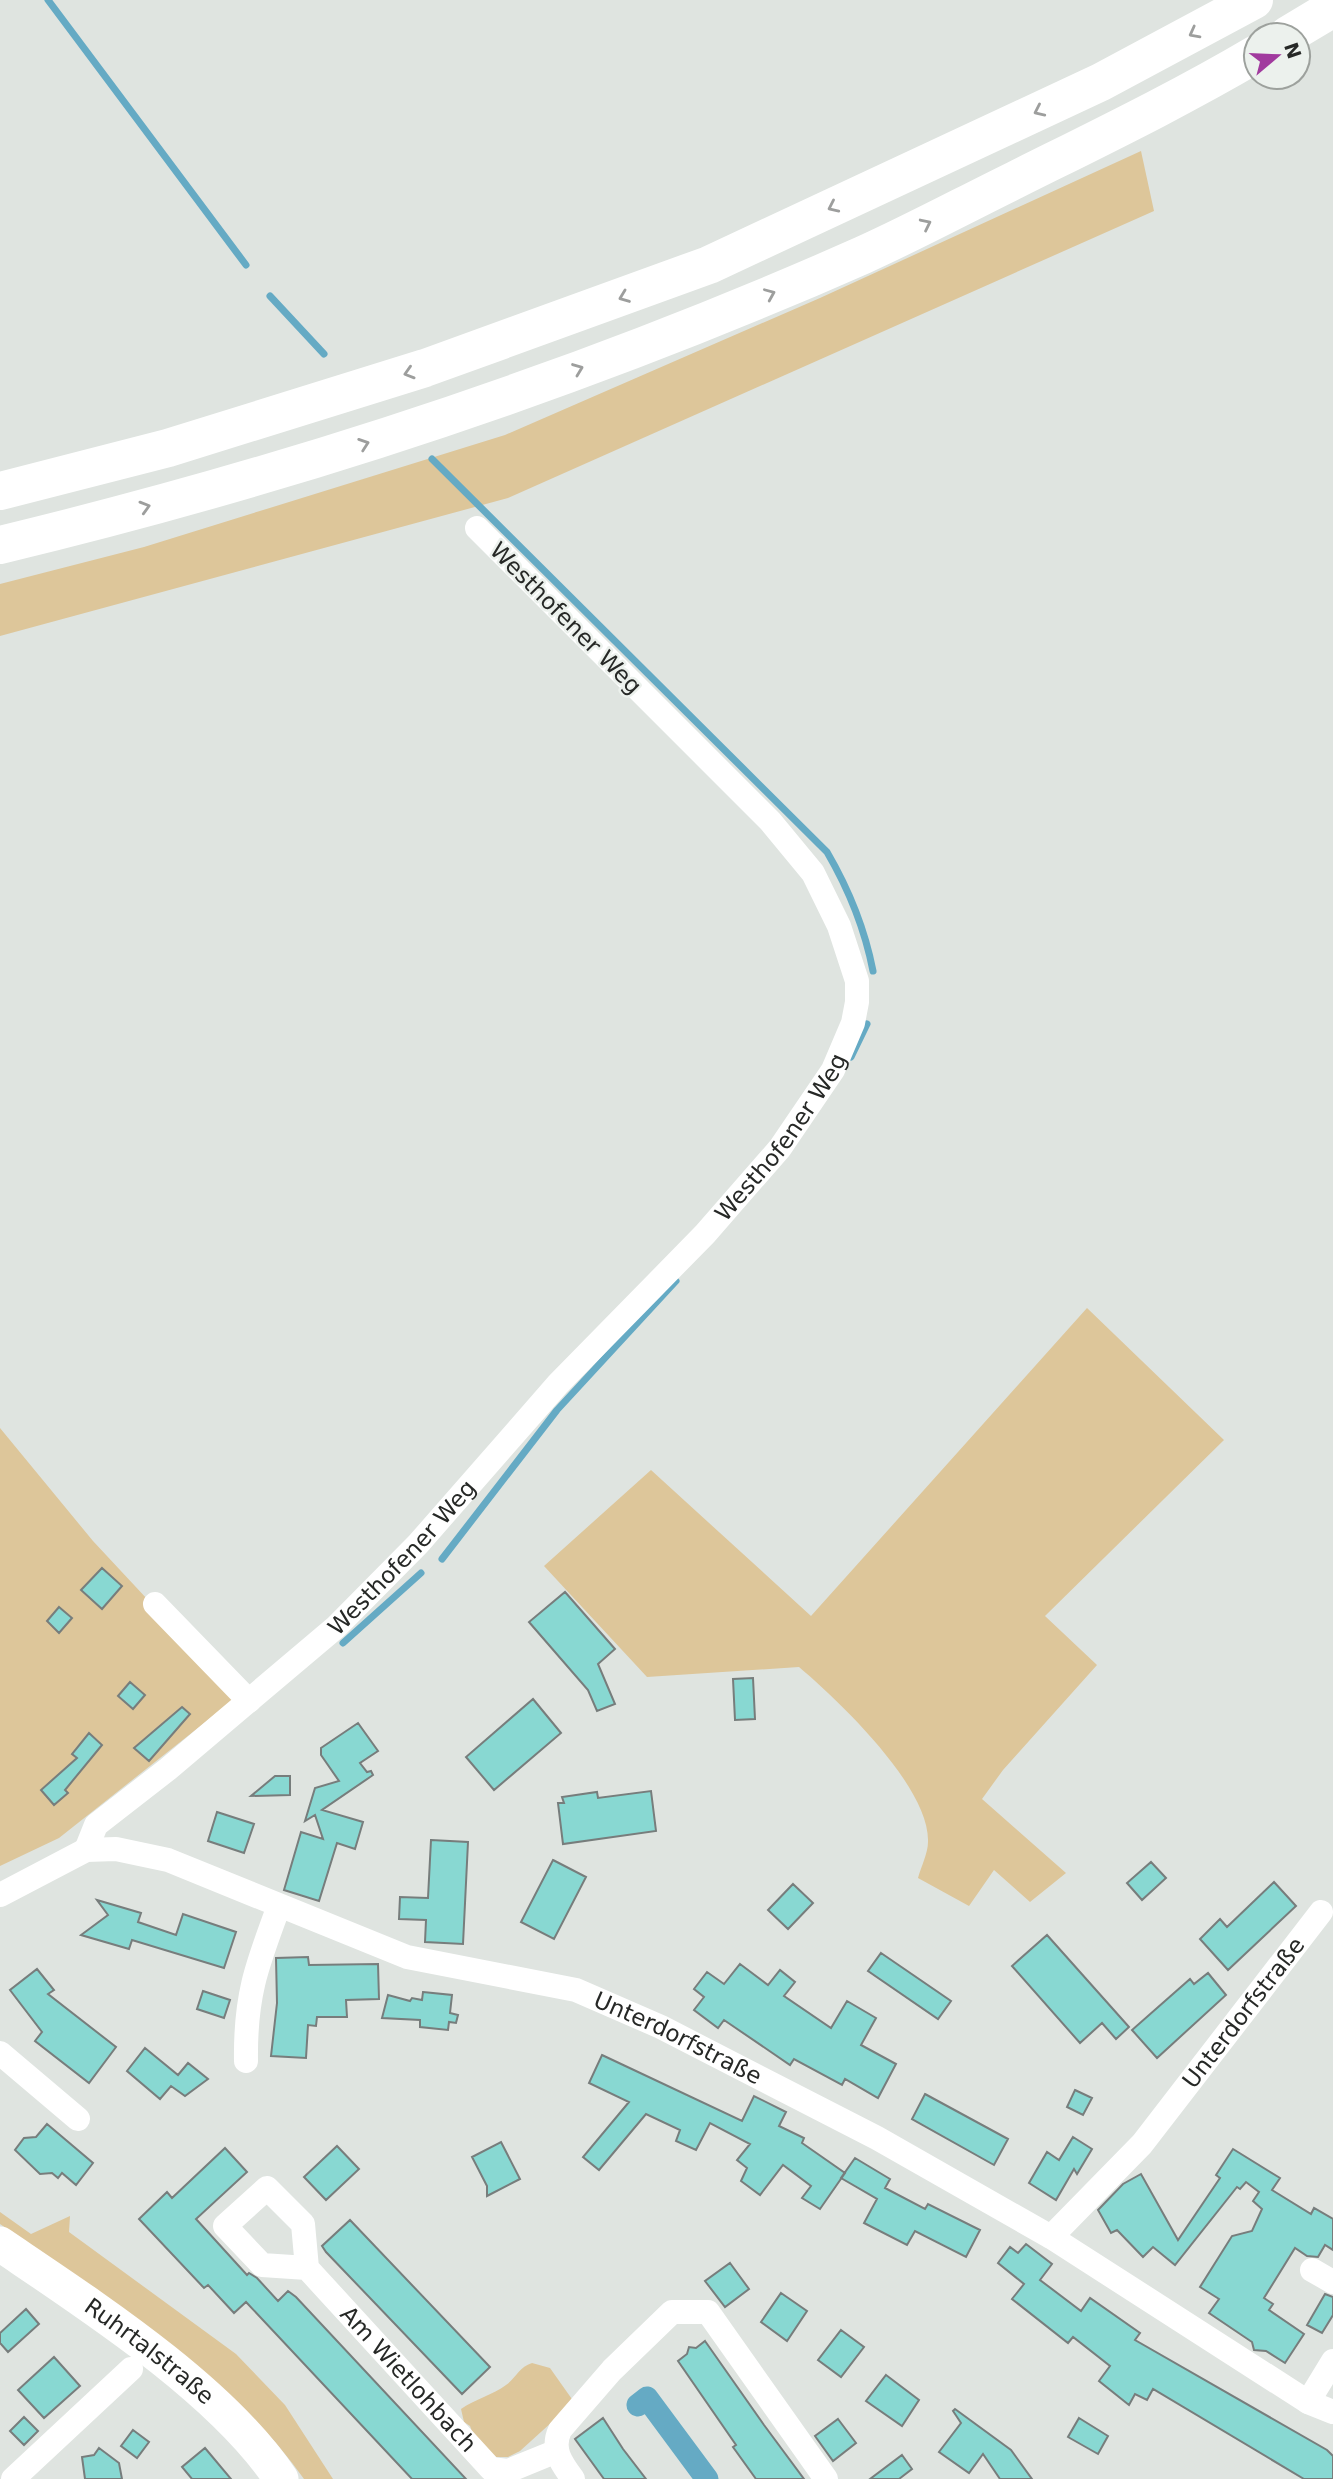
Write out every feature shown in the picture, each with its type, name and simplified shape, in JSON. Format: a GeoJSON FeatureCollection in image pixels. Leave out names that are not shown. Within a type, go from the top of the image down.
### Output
{"type":"FeatureCollection","features":[{"type":"Feature","properties":{"kind":"highway"},"geometry":{"type":"LineString","coordinates":[[0,491],[168,448],[425,368],[572,317],[709,265],[1101,82],[1254,0]]}},
{"type":"Feature","properties":{"kind":"highway"},"geometry":{"type":"LineString","coordinates":[[1311,21],[1333,8]]}},
{"type":"Feature","properties":{"kind":"highway"},"geometry":{"type":"LineString","coordinates":[[0,545],[79,526],[337,453],[542,383],[682,330],[864,254],[1175,101],[1242,62]]}},
{"type":"Feature","properties":{"kind":"highway"},"geometry":{"type":"LineString","coordinates":[[0,553],[79,526]]}},
{"type":"Feature","properties":{"kind":"main road","name":"Ruhrtalstraße"},"geometry":{"type":"LineString","coordinates":[[0,2244],[147,2350],[222,2410],[281,2479]]}},
{"type":"Feature","properties":{"kind":"street","name":"Westhofener Weg"},"geometry":{"type":"LineString","coordinates":[[86,1850],[96,1825],[336,1627],[418,1544],[558,1384],[705,1234],[780,1147],[833,1070],[853,1024],[857,981],[839,926],[813,873],[770,821],[477,528]]}},
{"type":"Feature","properties":{"kind":"street"},"geometry":{"type":"LineString","coordinates":[[155,1604],[249,1701]]}},
{"type":"Feature","properties":{"kind":"street","name":"Unterdorfstraße"},"geometry":{"type":"LineString","coordinates":[[0,1895],[86,1850],[116,1849],[168,1860],[407,1957],[576,1990],[629,2013],[877,2138],[1051,2237],[1308,2402],[1333,2412]]}},
{"type":"Feature","properties":{"kind":"street"},"geometry":{"type":"LineString","coordinates":[[246,2061],[245,2016],[254,1973],[279,1906]]}},
{"type":"Feature","properties":{"kind":"street","name":"Unterdorfstraße"},"geometry":{"type":"LineString","coordinates":[[1051,2237],[1142,2144],[1321,1912]]}},
{"type":"Feature","properties":{"kind":"street"},"geometry":{"type":"LineString","coordinates":[[0,2053],[78,2119]]}},
{"type":"Feature","properties":{"kind":"street","name":"Am Wietlohbach"},"geometry":{"type":"LineString","coordinates":[[307,2269],[491,2469],[508,2471],[557,2451]]}},
{"type":"Feature","properties":{"kind":"street"},"geometry":{"type":"LineString","coordinates":[[573,2479],[558,2460],[555,2439],[560,2430],[612,2370],[672,2312],[708,2312],[826,2479]]}},
{"type":"Feature","properties":{"kind":"street"},"geometry":{"type":"LineString","coordinates":[[1308,2402],[1333,2361]]}},
{"type":"Feature","properties":{"kind":"street"},"geometry":{"type":"LineString","coordinates":[[13,2479],[131,2369]]}},
{"type":"Feature","properties":{"kind":"shaded area"},"geometry":{"type":"Polygon","coordinates":[[[1141,151],[1154,211],[508,498],[0,636],[0,584],[144,547],[505,435],[820,298],[1141,151]]]}},
{"type":"Feature","properties":{"kind":"shaded area"},"geometry":{"type":"Polygon","coordinates":[[[1087,1308],[1224,1440],[1045,1616],[1097,1665],[1003,1770],[982,1799],[1066,1873],[1030,1902],[994,1870],[969,1906],[918,1878],[928,1842],[925,1820],[914,1796],[879,1746],[799,1667],[647,1677],[544,1566],[651,1470],[811,1616],[1087,1308]]]}},
{"type":"Feature","properties":{"kind":"shaded area"},"geometry":{"type":"Polygon","coordinates":[[[0,1428],[93,1541],[231,1689],[232,1701],[59,1838],[0,1866],[0,1428]]]}},
{"type":"Feature","properties":{"kind":"shaded area"},"geometry":{"type":"Polygon","coordinates":[[[0,2212],[31,2234],[70,2216],[69,2232],[236,2354],[285,2405],[333,2479],[304,2479],[273,2440],[239,2404],[202,2371],[123,2309],[0,2224],[0,2212]]]}},
{"type":"Feature","properties":{"kind":"shaded area"},"geometry":{"type":"Polygon","coordinates":[[[532,2363],[550,2368],[574,2402],[520,2451],[508,2457],[495,2457],[474,2437],[470,2426],[464,2422],[461,2409],[501,2388],[532,2363]]]}},
{"type":"Feature","properties":{"kind":"building"},"geometry":{"type":"Polygon","coordinates":[[[102,1568],[122,1586],[102,1609],[81,1590],[102,1568]]]}},
{"type":"Feature","properties":{"kind":"building"},"geometry":{"type":"Polygon","coordinates":[[[565,1592],[615,1649],[598,1664],[615,1704],[597,1711],[588,1690],[529,1622],[565,1592]]]}},
{"type":"Feature","properties":{"kind":"building"},"geometry":{"type":"Polygon","coordinates":[[[59,1607],[72,1618],[59,1633],[47,1621],[59,1607]]]}},
{"type":"Feature","properties":{"kind":"building"},"geometry":{"type":"Polygon","coordinates":[[[753,1678],[755,1719],[735,1720],[733,1679],[753,1678]]]}},
{"type":"Feature","properties":{"kind":"building"},"geometry":{"type":"Polygon","coordinates":[[[130,1682],[145,1695],[133,1709],[118,1696],[130,1682]]]}},
{"type":"Feature","properties":{"kind":"building"},"geometry":{"type":"Polygon","coordinates":[[[533,1699],[561,1733],[494,1790],[466,1757],[533,1699]]]}},
{"type":"Feature","properties":{"kind":"building"},"geometry":{"type":"Polygon","coordinates":[[[182,1707],[190,1714],[149,1761],[134,1748],[182,1707]]]}},
{"type":"Feature","properties":{"kind":"building"},"geometry":{"type":"Polygon","coordinates":[[[358,1723],[378,1751],[360,1763],[373,1775],[322,1810],[363,1822],[355,1849],[337,1843],[319,1901],[284,1890],[301,1832],[323,1839],[315,1815],[305,1821],[315,1788],[339,1781],[321,1755],[321,1748],[358,1723]]]}},
{"type":"Feature","properties":{"kind":"building"},"geometry":{"type":"Polygon","coordinates":[[[89,1733],[102,1745],[65,1790],[68,1793],[54,1805],[41,1790],[77,1758],[72,1754],[89,1733]]]}},
{"type":"Feature","properties":{"kind":"building"},"geometry":{"type":"Polygon","coordinates":[[[275,1776],[290,1776],[290,1795],[251,1796],[275,1776]]]}},
{"type":"Feature","properties":{"kind":"building"},"geometry":{"type":"Polygon","coordinates":[[[651,1791],[656,1831],[563,1844],[558,1803],[564,1803],[562,1797],[597,1792],[598,1798],[651,1791]]]}},
{"type":"Feature","properties":{"kind":"building"},"geometry":{"type":"Polygon","coordinates":[[[217,1812],[254,1824],[244,1853],[208,1841],[217,1812]]]}},
{"type":"Feature","properties":{"kind":"building"},"geometry":{"type":"Polygon","coordinates":[[[431,1840],[468,1842],[463,1944],[425,1942],[426,1920],[399,1919],[400,1897],[428,1898],[431,1840]]]}},
{"type":"Feature","properties":{"kind":"building"},"geometry":{"type":"Polygon","coordinates":[[[553,1860],[586,1877],[554,1939],[521,1922],[553,1860]]]}},
{"type":"Feature","properties":{"kind":"building"},"geometry":{"type":"Polygon","coordinates":[[[1151,1862],[1166,1878],[1142,1900],[1127,1883],[1151,1862]]]}},
{"type":"Feature","properties":{"kind":"building"},"geometry":{"type":"Polygon","coordinates":[[[1274,1882],[1296,1906],[1228,1970],[1200,1939],[1220,1919],[1227,1927],[1274,1882]]]}},
{"type":"Feature","properties":{"kind":"building"},"geometry":{"type":"Polygon","coordinates":[[[793,1884],[813,1903],[788,1929],[768,1910],[793,1884]]]}},
{"type":"Feature","properties":{"kind":"building"},"geometry":{"type":"Polygon","coordinates":[[[97,1900],[141,1913],[138,1922],[176,1935],[183,1914],[236,1932],[224,1968],[132,1940],[129,1949],[81,1935],[108,1915],[97,1900]]]}},
{"type":"Feature","properties":{"kind":"building"},"geometry":{"type":"Polygon","coordinates":[[[1047,1935],[1129,2027],[1116,2039],[1102,2023],[1080,2043],[1012,1966],[1047,1935]]]}},
{"type":"Feature","properties":{"kind":"building"},"geometry":{"type":"Polygon","coordinates":[[[881,1953],[951,2001],[938,2019],[868,1971],[881,1953]]]}},
{"type":"Feature","properties":{"kind":"building"},"geometry":{"type":"Polygon","coordinates":[[[308,1957],[309,1965],[378,1964],[379,1999],[346,2000],[347,2017],[317,2017],[316,2026],[308,2025],[306,2058],[271,2056],[277,2003],[276,1958],[308,1957]]]}},
{"type":"Feature","properties":{"kind":"building"},"geometry":{"type":"Polygon","coordinates":[[[740,1964],[768,1985],[780,1970],[795,1982],[784,1996],[831,2028],[847,2001],[876,2018],[861,2045],[896,2064],[878,2098],[845,2079],[842,2085],[794,2059],[790,2065],[724,2020],[718,2028],[694,2010],[704,1997],[694,1989],[707,1972],[724,1984],[740,1964]]]}},
{"type":"Feature","properties":{"kind":"building"},"geometry":{"type":"Polygon","coordinates":[[[37,1969],[54,1990],[48,1994],[116,2047],[89,2083],[35,2041],[42,2032],[10,1990],[37,1969]]]}},
{"type":"Feature","properties":{"kind":"building"},"geometry":{"type":"Polygon","coordinates":[[[1208,1973],[1226,1995],[1157,2058],[1132,2030],[1190,1979],[1194,1984],[1208,1973]]]}},
{"type":"Feature","properties":{"kind":"building"},"geometry":{"type":"Polygon","coordinates":[[[203,1991],[230,2000],[224,2018],[197,2009],[203,1991]]]}},
{"type":"Feature","properties":{"kind":"building"},"geometry":{"type":"Polygon","coordinates":[[[423,1992],[452,1995],[450,2013],[458,2015],[456,2023],[449,2022],[448,2030],[420,2027],[420,2020],[382,2018],[388,1995],[410,2001],[412,1998],[422,2000],[423,1992]]]}},
{"type":"Feature","properties":{"kind":"building"},"geometry":{"type":"Polygon","coordinates":[[[145,2048],[178,2075],[188,2063],[208,2079],[185,2096],[171,2086],[160,2099],[127,2071],[145,2048]]]}},
{"type":"Feature","properties":{"kind":"building"},"geometry":{"type":"Polygon","coordinates":[[[602,2055],[742,2121],[754,2096],[786,2112],[779,2126],[804,2138],[802,2143],[845,2173],[820,2209],[802,2198],[811,2186],[783,2165],[760,2195],[741,2181],[747,2168],[737,2160],[750,2144],[710,2123],[696,2150],[676,2141],[680,2130],[646,2114],[599,2170],[583,2157],[629,2102],[589,2083],[602,2055]]]}},
{"type":"Feature","properties":{"kind":"building"},"geometry":{"type":"Polygon","coordinates":[[[1075,2090],[1092,2098],[1083,2115],[1067,2107],[1075,2090]]]}},
{"type":"Feature","properties":{"kind":"building"},"geometry":{"type":"Polygon","coordinates":[[[925,2094],[1008,2139],[994,2165],[912,2119],[925,2094]]]}},
{"type":"Feature","properties":{"kind":"building"},"geometry":{"type":"Polygon","coordinates":[[[47,2124],[93,2163],[76,2185],[62,2173],[58,2178],[52,2173],[40,2174],[15,2150],[24,2138],[36,2137],[47,2124]]]}},
{"type":"Feature","properties":{"kind":"building"},"geometry":{"type":"Polygon","coordinates":[[[1073,2137],[1092,2149],[1077,2174],[1074,2169],[1056,2200],[1029,2183],[1047,2152],[1059,2160],[1073,2137]]]}},
{"type":"Feature","properties":{"kind":"building"},"geometry":{"type":"Polygon","coordinates":[[[501,2142],[520,2179],[487,2196],[487,2186],[472,2157],[501,2142]]]}},
{"type":"Feature","properties":{"kind":"building"},"geometry":{"type":"Polygon","coordinates":[[[337,2146],[359,2169],[326,2200],[304,2177],[337,2146]]]}},
{"type":"Feature","properties":{"kind":"building"},"geometry":{"type":"Polygon","coordinates":[[[225,2148],[247,2172],[196,2219],[247,2275],[249,2273],[257,2278],[278,2301],[288,2291],[296,2297],[466,2479],[412,2479],[246,2302],[234,2313],[208,2285],[204,2288],[139,2219],[167,2192],[172,2198],[225,2148]]]}},
{"type":"Feature","properties":{"kind":"building"},"geometry":{"type":"Polygon","coordinates":[[[1233,2149],[1280,2178],[1272,2190],[1311,2214],[1314,2208],[1333,2219],[1333,2250],[1325,2245],[1318,2257],[1307,2256],[1295,2248],[1264,2298],[1273,2304],[1269,2310],[1304,2334],[1285,2363],[1266,2351],[1254,2350],[1252,2342],[1209,2313],[1219,2299],[1200,2287],[1232,2236],[1252,2231],[1262,2209],[1253,2201],[1259,2192],[1246,2182],[1240,2189],[1237,2187],[1175,2265],[1153,2247],[1143,2257],[1117,2230],[1111,2233],[1098,2210],[1123,2184],[1141,2174],[1178,2240],[1220,2178],[1216,2175],[1233,2149]]]}},
{"type":"Feature","properties":{"kind":"building"},"geometry":{"type":"Polygon","coordinates":[[[855,2158],[890,2179],[885,2188],[925,2209],[928,2204],[980,2230],[966,2257],[915,2231],[907,2245],[864,2223],[877,2199],[841,2178],[855,2158]]]}},
{"type":"Feature","properties":{"kind":"building"},"geometry":{"type":"Polygon","coordinates":[[[350,2220],[490,2367],[462,2394],[322,2246],[350,2220]]]}},
{"type":"Feature","properties":{"kind":"building"},"geometry":{"type":"Polygon","coordinates":[[[1026,2244],[1052,2264],[1040,2280],[1081,2311],[1090,2298],[1140,2333],[1135,2340],[1327,2450],[1333,2456],[1333,2479],[1304,2479],[1153,2389],[1147,2400],[1135,2394],[1129,2405],[1099,2381],[1110,2366],[1073,2337],[1068,2343],[1012,2299],[1024,2284],[998,2263],[1010,2247],[1018,2253],[1026,2244]]]}},
{"type":"Feature","properties":{"kind":"building"},"geometry":{"type":"Polygon","coordinates":[[[730,2263],[749,2289],[725,2307],[705,2281],[730,2263]]]}},
{"type":"Feature","properties":{"kind":"building"},"geometry":{"type":"Polygon","coordinates":[[[781,2293],[807,2311],[787,2341],[761,2322],[781,2293]]]}},
{"type":"Feature","properties":{"kind":"building"},"geometry":{"type":"Polygon","coordinates":[[[1325,2294],[1333,2297],[1333,2315],[1322,2333],[1307,2325],[1325,2294]]]}},
{"type":"Feature","properties":{"kind":"building"},"geometry":{"type":"Polygon","coordinates":[[[26,2309],[39,2324],[8,2352],[0,2343],[0,2333],[26,2309]]]}},
{"type":"Feature","properties":{"kind":"building"},"geometry":{"type":"Polygon","coordinates":[[[841,2330],[864,2347],[841,2377],[818,2360],[841,2330]]]}},
{"type":"Feature","properties":{"kind":"building"},"geometry":{"type":"Polygon","coordinates":[[[705,2341],[804,2479],[756,2479],[733,2447],[736,2445],[678,2361],[687,2354],[689,2347],[696,2348],[705,2341]]]}},
{"type":"Feature","properties":{"kind":"building"},"geometry":{"type":"Polygon","coordinates":[[[54,2357],[80,2386],[44,2418],[18,2390],[54,2357]]]}},
{"type":"Feature","properties":{"kind":"building"},"geometry":{"type":"Polygon","coordinates":[[[886,2375],[919,2400],[902,2426],[866,2401],[886,2375]]]}},
{"type":"Feature","properties":{"kind":"building"},"geometry":{"type":"Polygon","coordinates":[[[955,2409],[1011,2450],[1032,2479],[1000,2479],[983,2454],[969,2473],[939,2452],[961,2423],[953,2411],[955,2409]]]}},
{"type":"Feature","properties":{"kind":"building"},"geometry":{"type":"Polygon","coordinates":[[[24,2417],[38,2431],[24,2445],[10,2431],[24,2417]]]}},
{"type":"Feature","properties":{"kind":"building"},"geometry":{"type":"Polygon","coordinates":[[[603,2418],[646,2479],[604,2479],[575,2439],[603,2418]]]}},
{"type":"Feature","properties":{"kind":"building"},"geometry":{"type":"Polygon","coordinates":[[[1079,2418],[1108,2436],[1098,2454],[1068,2437],[1079,2418]]]}},
{"type":"Feature","properties":{"kind":"building"},"geometry":{"type":"Polygon","coordinates":[[[838,2419],[856,2443],[833,2461],[815,2436],[838,2419]]]}},
{"type":"Feature","properties":{"kind":"building"},"geometry":{"type":"Polygon","coordinates":[[[133,2430],[149,2442],[137,2458],[121,2446],[133,2430]]]}},
{"type":"Feature","properties":{"kind":"building"},"geometry":{"type":"Polygon","coordinates":[[[99,2448],[119,2463],[122,2479],[85,2479],[82,2457],[94,2455],[99,2448]]]}},
{"type":"Feature","properties":{"kind":"building"},"geometry":{"type":"Polygon","coordinates":[[[205,2448],[231,2479],[192,2479],[182,2467],[205,2448]]]}},
{"type":"Feature","properties":{"kind":"building"},"geometry":{"type":"Polygon","coordinates":[[[902,2455],[912,2469],[899,2479],[870,2479],[902,2455]]]}},
{"type":"Feature","properties":{"kind":"waterway"},"geometry":{"type":"LineString","coordinates":[[48,0],[246,265]]}},
{"type":"Feature","properties":{"kind":"waterway"},"geometry":{"type":"LineString","coordinates":[[270,296],[324,354]]}},
{"type":"Feature","properties":{"kind":"waterway"},"geometry":{"type":"LineString","coordinates":[[432,459],[827,852],[855,910],[873,971]]}},
{"type":"Feature","properties":{"kind":"waterway"},"geometry":{"type":"LineString","coordinates":[[851,1057],[867,1024]]}},
{"type":"Feature","properties":{"kind":"waterway"},"geometry":{"type":"LineString","coordinates":[[442,1559],[557,1410],[676,1281]]}},
{"type":"Feature","properties":{"kind":"waterway"},"geometry":{"type":"LineString","coordinates":[[343,1643],[421,1573]]}},
{"type":"Feature","properties":{"kind":"waterway"},"geometry":{"type":"LineString","coordinates":[[638,2405],[647,2398],[707,2479]]}}]}
